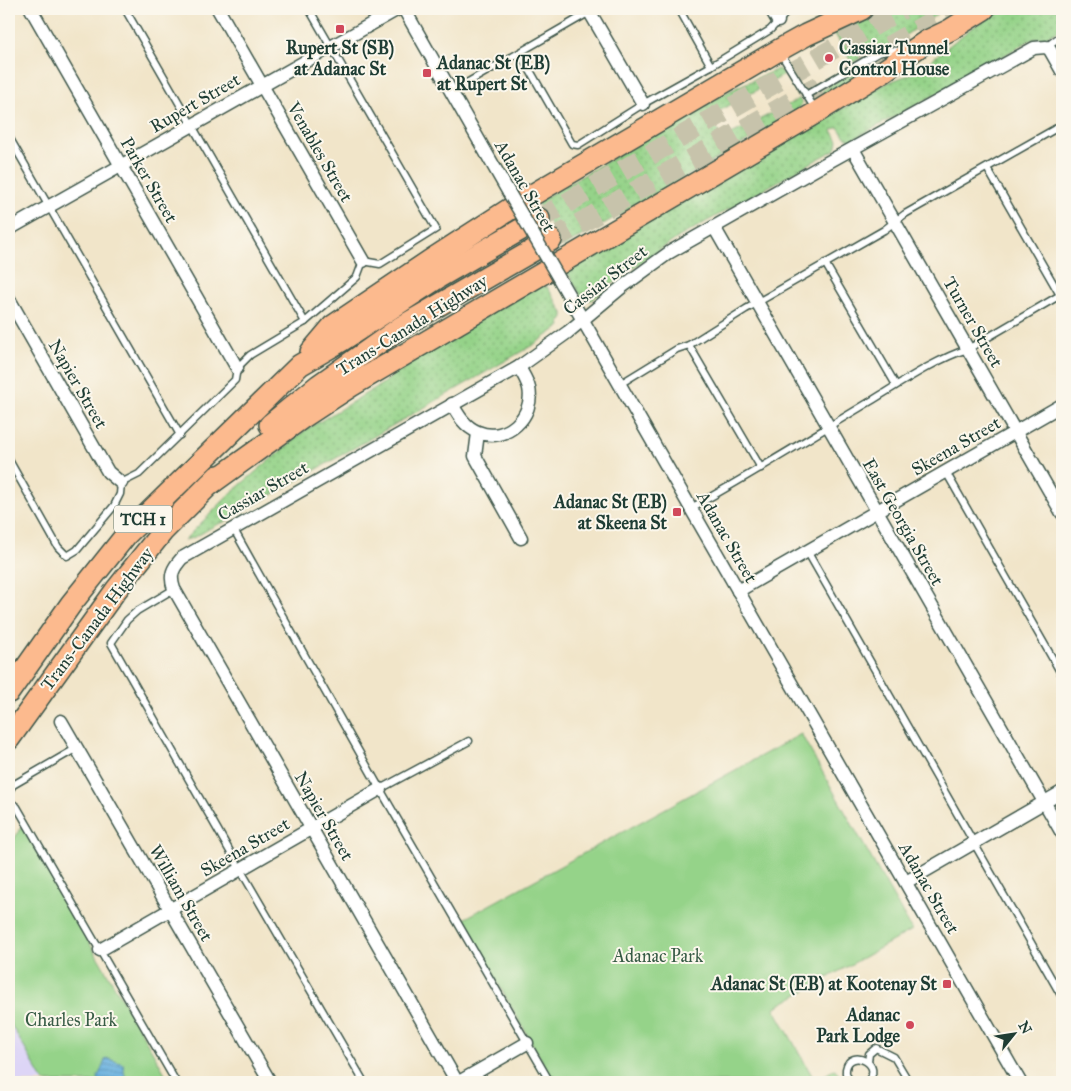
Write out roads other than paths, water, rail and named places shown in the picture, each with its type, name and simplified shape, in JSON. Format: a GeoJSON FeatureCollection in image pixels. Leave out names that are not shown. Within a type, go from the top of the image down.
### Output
{"type":"FeatureCollection","features":[{"type":"Feature","properties":{"kind":"highway"},"geometry":{"type":"LineString","coordinates":[[300,366],[333,326],[536,193],[780,50],[830,23],[862,9]]}},
{"type":"Feature","properties":{"kind":"highway"},"geometry":{"type":"LineString","coordinates":[[919,46],[944,19],[958,9]]}},
{"type":"Feature","properties":{"kind":"highway"},"geometry":{"type":"LineString","coordinates":[[209,485],[309,413],[351,386],[812,104],[950,30],[984,9]]}},
{"type":"Feature","properties":{"kind":"highway","name":"Trans-Canada Highway"},"geometry":{"type":"LineString","coordinates":[[9,692],[71,604],[126,535],[300,366],[439,277],[539,219]]}},
{"type":"Feature","properties":{"kind":"highway","name":"Trans-Canada Highway"},"geometry":{"type":"LineString","coordinates":[[9,739],[116,590],[163,531],[261,433],[319,385],[401,327],[551,240]]}},
{"type":"Feature","properties":{"kind":"street","name":"Parker Street"},"geometry":{"type":"LineString","coordinates":[[31,9],[237,368]]}},
{"type":"Feature","properties":{"kind":"street","name":"Venables Street"},"geometry":{"type":"LineString","coordinates":[[218,9],[363,261]]}},
{"type":"Feature","properties":{"kind":"street","name":"Rupert Street"},"geometry":{"type":"LineString","coordinates":[[9,229],[398,9]]}},
{"type":"Feature","properties":{"kind":"street","name":"Adanac Street"},"geometry":{"type":"LineString","coordinates":[[404,9],[1020,1082]]}},
{"type":"Feature","properties":{"kind":"street"},"geometry":{"type":"LineString","coordinates":[[771,9],[778,21]]}},
{"type":"Feature","properties":{"kind":"street"},"geometry":{"type":"LineString","coordinates":[[591,10],[643,104]]}},
{"type":"Feature","properties":{"kind":"street"},"geometry":{"type":"LineString","coordinates":[[1046,47],[1050,50],[1062,71]]}},
{"type":"Feature","properties":{"kind":"street","name":"Cassiar Street"},"geometry":{"type":"LineString","coordinates":[[174,589],[171,577],[172,571],[182,558],[519,367],[652,265],[714,226],[1034,48],[1046,47]]}},
{"type":"Feature","properties":{"kind":"street","name":"Turner Street"},"geometry":{"type":"LineString","coordinates":[[853,149],[1062,513]]}},
{"type":"Feature","properties":{"kind":"street","name":"East Georgia Street"},"geometry":{"type":"LineString","coordinates":[[714,226],[1062,833]]}},
{"type":"Feature","properties":{"kind":"street","name":"Napier Street"},"geometry":{"type":"LineString","coordinates":[[9,298],[108,472],[121,483]]}},
{"type":"Feature","properties":{"kind":"street"},"geometry":{"type":"LineString","coordinates":[[452,404],[466,425],[478,433],[493,435],[508,431],[519,424],[526,413],[530,400],[529,387],[519,367]]}},
{"type":"Feature","properties":{"kind":"street","name":"Skeena Street"},"geometry":{"type":"LineString","coordinates":[[738,591],[1062,405]]}},
{"type":"Feature","properties":{"kind":"street"},"geometry":{"type":"LineString","coordinates":[[478,433],[475,456],[521,538]]}},
{"type":"Feature","properties":{"kind":"street","name":"Napier Street"},"geometry":{"type":"LineString","coordinates":[[174,589],[458,1082]]}},
{"type":"Feature","properties":{"kind":"street","name":"William Street"},"geometry":{"type":"LineString","coordinates":[[61,721],[270,1082]]}},
{"type":"Feature","properties":{"kind":"street","name":"Skeena Street"},"geometry":{"type":"LineString","coordinates":[[100,950],[380,789]]}},
{"type":"Feature","properties":{"kind":"street"},"geometry":{"type":"LineString","coordinates":[[906,882],[1062,792]]}},
{"type":"Feature","properties":{"kind":"street"},"geometry":{"type":"LineString","coordinates":[[458,1082],[527,1043]]}},
{"type":"Feature","properties":{"kind":"lane"},"geometry":{"type":"LineString","coordinates":[[124,9],[305,322]]}},
{"type":"Feature","properties":{"kind":"lane"},"geometry":{"type":"LineString","coordinates":[[9,460],[58,547],[67,556],[77,550],[114,506],[120,494],[121,483],[138,474],[180,435],[235,380],[237,368],[250,356],[305,322],[357,277],[363,261],[380,264],[436,229],[309,9]]}},
{"type":"Feature","properties":{"kind":"lane"},"geometry":{"type":"LineString","coordinates":[[679,9],[711,66]]}},
{"type":"Feature","properties":{"kind":"lane"},"geometry":{"type":"LineString","coordinates":[[520,53],[572,144],[578,145],[643,104],[770,30],[792,9]]}},
{"type":"Feature","properties":{"kind":"lane"},"geometry":{"type":"LineString","coordinates":[[451,92],[591,10]]}},
{"type":"Feature","properties":{"kind":"lane","name":"Cassiar Street"},"geometry":{"type":"LineString","coordinates":[[1046,47],[1062,35]]}},
{"type":"Feature","properties":{"kind":"lane"},"geometry":{"type":"LineString","coordinates":[[780,50],[812,104]]}},
{"type":"Feature","properties":{"kind":"lane"},"geometry":{"type":"LineString","coordinates":[[620,384],[677,349],[689,345],[884,230],[905,214],[1062,125]]}},
{"type":"Feature","properties":{"kind":"lane"},"geometry":{"type":"LineString","coordinates":[[9,137],[180,435]]}},
{"type":"Feature","properties":{"kind":"lane"},"geometry":{"type":"LineString","coordinates":[[691,508],[896,386],[955,353],[968,349],[1061,295],[987,168]]}},
{"type":"Feature","properties":{"kind":"lane"},"geometry":{"type":"LineString","coordinates":[[825,264],[896,386]]}},
{"type":"Feature","properties":{"kind":"lane"},"geometry":{"type":"LineString","coordinates":[[689,345],[761,468]]}},
{"type":"Feature","properties":{"kind":"lane"},"geometry":{"type":"LineString","coordinates":[[946,472],[1062,675]]}},
{"type":"Feature","properties":{"kind":"lane"},"geometry":{"type":"LineString","coordinates":[[234,528],[380,789],[550,1082]]}},
{"type":"Feature","properties":{"kind":"lane"},"geometry":{"type":"LineString","coordinates":[[807,551],[1062,997]]}},
{"type":"Feature","properties":{"kind":"lane"},"geometry":{"type":"LineString","coordinates":[[174,589],[137,611],[127,620],[111,643],[364,1082]]}},
{"type":"Feature","properties":{"kind":"lane"},"geometry":{"type":"LineString","coordinates":[[380,789],[469,741]]}},
{"type":"Feature","properties":{"kind":"lane"},"geometry":{"type":"LineString","coordinates":[[9,791],[13,785],[77,748]]}},
{"type":"Feature","properties":{"kind":"lane"},"geometry":{"type":"LineString","coordinates":[[9,801],[17,807],[176,1082]]}},
{"type":"Feature","properties":{"kind":"lane"},"geometry":{"type":"LineString","coordinates":[[868,1062],[869,1054],[876,1048],[894,1057],[910,1082]]}},
{"type":"Feature","properties":{"kind":"lane"},"geometry":{"type":"LineString","coordinates":[[852,1082],[847,1076],[847,1065],[857,1058],[868,1062],[872,1068],[872,1074],[866,1082]]}},
{"type":"Feature","properties":{"kind":"water"},"geometry":{"type":"Polygon","coordinates":[[[106,1058],[123,1064],[126,1082],[99,1082],[98,1077],[106,1058]]]}},
{"type":"Feature","properties":{"kind":"tunnel"},"geometry":{"type":"LineString","coordinates":[[539,219],[902,9]]}},
{"type":"Feature","properties":{"kind":"tunnel"},"geometry":{"type":"LineString","coordinates":[[861,62],[954,9]]}},
{"type":"Feature","properties":{"kind":"tunnel"},"geometry":{"type":"LineString","coordinates":[[551,240],[828,81]]}},
{"type":"Feature","properties":{"kind":"place","name":"Rupert St (SB) at Adanac St"},"geometry":{"type":"Point","coordinates":[340,29]}},
{"type":"Feature","properties":{"kind":"place","name":"Cassiar Tunnel Control House"},"geometry":{"type":"Point","coordinates":[829,58]}},
{"type":"Feature","properties":{"kind":"place","name":"Adanac St (EB) at Rupert St"},"geometry":{"type":"Point","coordinates":[427,73]}},
{"type":"Feature","properties":{"kind":"place","name":"Adanac St (EB) at Skeena St"},"geometry":{"type":"Point","coordinates":[677,512]}},
{"type":"Feature","properties":{"kind":"place","name":"Adanac St (EB) at Kootenay St"},"geometry":{"type":"Point","coordinates":[947,984]}},
{"type":"Feature","properties":{"kind":"place","name":"Adanac Park Lodge"},"geometry":{"type":"Point","coordinates":[910,1025]}},
{"type":"Feature","properties":{"kind":"park label","name":"Adanac Park"},"geometry":{"type":"Point","coordinates":[658,956]}},
{"type":"Feature","properties":{"kind":"park label","name":"Charles Park"},"geometry":{"type":"Point","coordinates":[71,1020]}}]}
